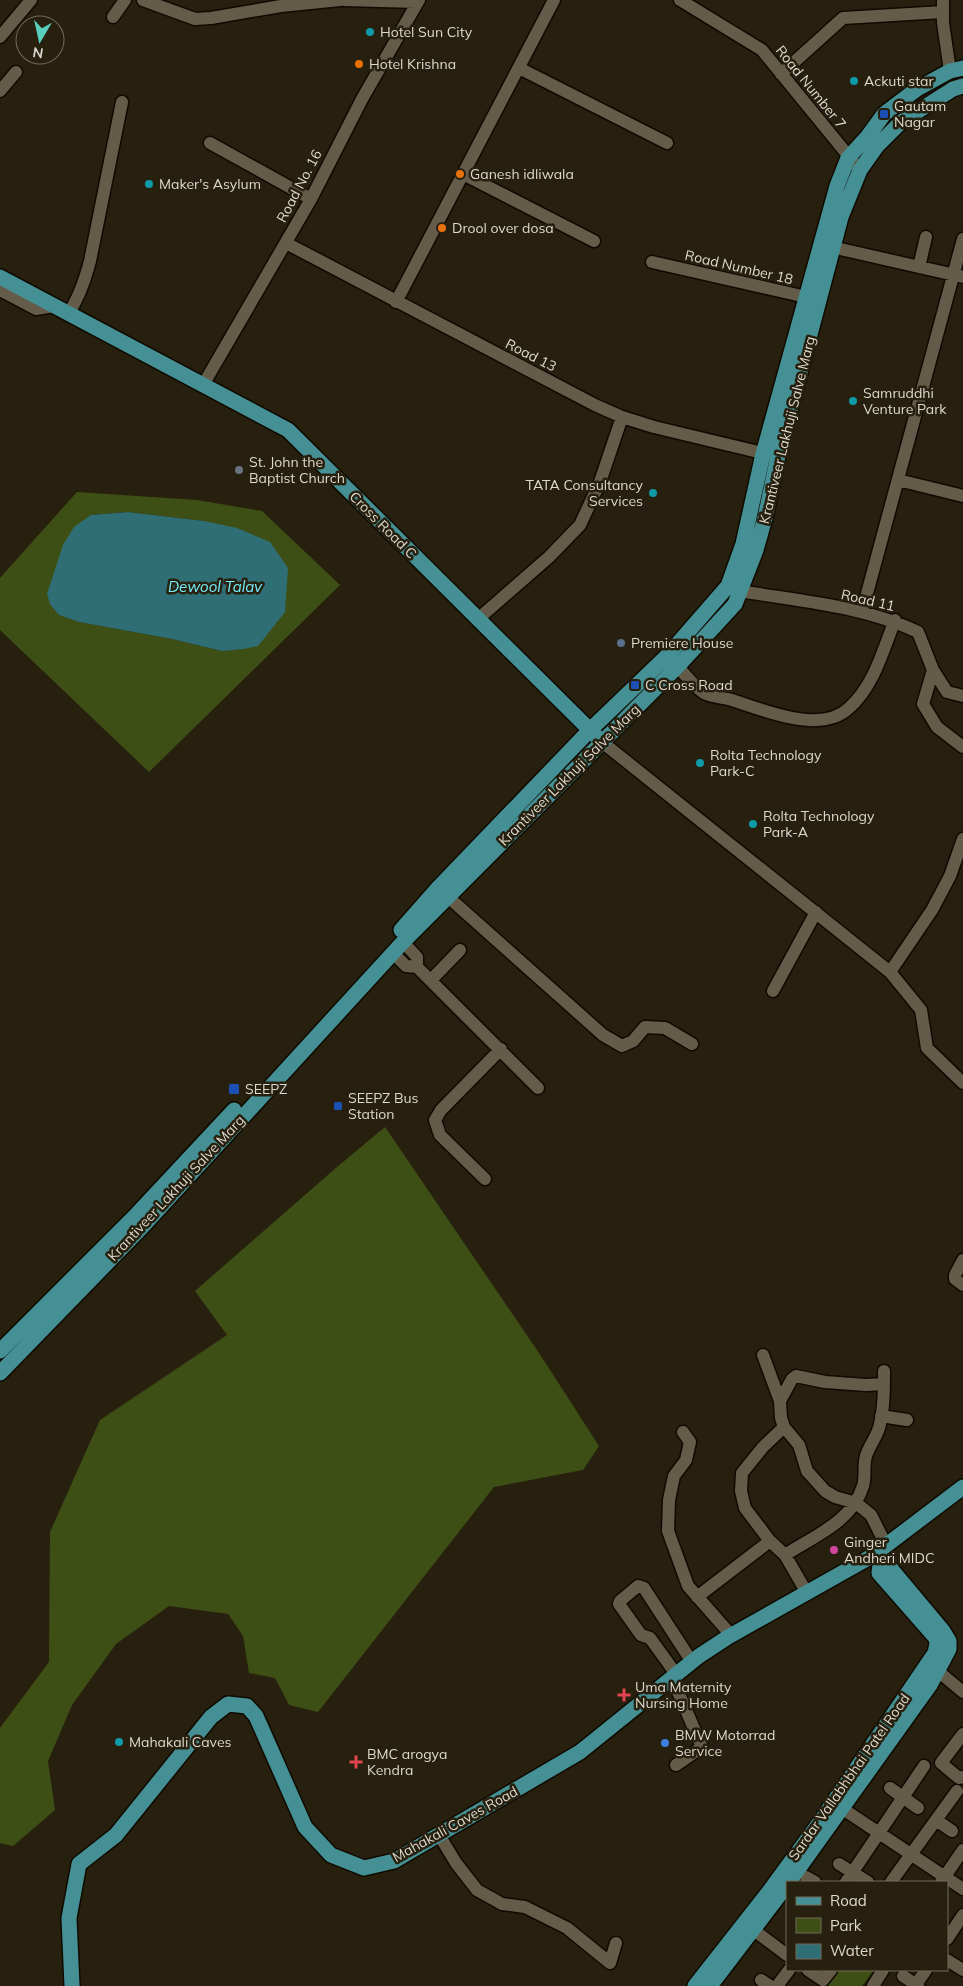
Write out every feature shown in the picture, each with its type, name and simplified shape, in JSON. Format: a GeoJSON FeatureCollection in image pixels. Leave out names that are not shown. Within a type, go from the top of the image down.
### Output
{"type":"FeatureCollection","features":[{"type":"Feature","properties":{"kind":"main road","name":"Krantiveer Lakhuji Salve Marg"},"geometry":{"type":"LineString","coordinates":[[0,1351],[139,1221],[447,896],[602,742],[734,588],[743,544],[771,455],[827,246],[837,186],[848,158],[868,136],[884,114],[917,89],[956,70]]}},
{"type":"Feature","properties":{"kind":"main road","name":"Krantiveer Lakhuji Salve Marg"},"geometry":{"type":"LineString","coordinates":[[827,246],[860,170],[877,146],[901,122],[953,89],[963,86]]}},
{"type":"Feature","properties":{"kind":"main road"},"geometry":{"type":"LineString","coordinates":[[0,277],[50,304]]}},
{"type":"Feature","properties":{"kind":"main road","name":"Cross Road C"},"geometry":{"type":"LineString","coordinates":[[50,304],[288,430],[602,742]]}},
{"type":"Feature","properties":{"kind":"main road","name":"Krantiveer Lakhuji Salve Marg"},"geometry":{"type":"LineString","coordinates":[[0,1374],[354,984],[438,888],[590,730],[672,661]]}},
{"type":"Feature","properties":{"kind":"main road","name":"Mahakali Caves Road"},"geometry":{"type":"LineString","coordinates":[[72,1986],[69,1918],[79,1864],[116,1835],[211,1717],[228,1704],[247,1706],[256,1716],[305,1827],[331,1855],[364,1868],[394,1861],[580,1752],[692,1662],[732,1635],[807,1593],[876,1560],[886,1545],[963,1487]]}},
{"type":"Feature","properties":{"kind":"main road","name":"Sardar Vallabhbhai Patel Road"},"geometry":{"type":"LineString","coordinates":[[710,1986],[768,1893],[920,1700],[933,1667],[946,1657],[949,1640],[943,1630],[887,1564],[876,1560]]}},
{"type":"Feature","properties":{"kind":"main road","name":"Sardar Vallabhbhai Patel Road"},"geometry":{"type":"LineString","coordinates":[[790,1881],[838,1805]]}},
{"type":"Feature","properties":{"kind":"main road","name":"Sardar Vallabhbhai Patel Road"},"geometry":{"type":"LineString","coordinates":[[695,1986],[786,1886]]}},
{"type":"Feature","properties":{"kind":"street"},"geometry":{"type":"LineString","coordinates":[[0,37],[31,0]]}},
{"type":"Feature","properties":{"kind":"street"},"geometry":{"type":"LineString","coordinates":[[113,17],[125,0]]}},
{"type":"Feature","properties":{"kind":"street"},"geometry":{"type":"LineString","coordinates":[[143,0],[195,19],[318,1],[340,0]]}},
{"type":"Feature","properties":{"kind":"street"},"geometry":{"type":"LineString","coordinates":[[344,0],[418,1]]}},
{"type":"Feature","properties":{"kind":"street"},"geometry":{"type":"LineString","coordinates":[[396,302],[554,0]]}},
{"type":"Feature","properties":{"kind":"street","name":"Road Number 7"},"geometry":{"type":"LineString","coordinates":[[680,0],[762,50],[848,158],[860,170]]}},
{"type":"Feature","properties":{"kind":"street","name":"Road No. 16"},"geometry":{"type":"LineString","coordinates":[[203,385],[311,199],[362,99],[418,1]]}},
{"type":"Feature","properties":{"kind":"street"},"geometry":{"type":"LineString","coordinates":[[781,74],[843,18],[943,6],[956,70]]}},
{"type":"Feature","properties":{"kind":"street"},"geometry":{"type":"LineString","coordinates":[[519,68],[667,143]]}},
{"type":"Feature","properties":{"kind":"street"},"geometry":{"type":"LineString","coordinates":[[0,91],[16,72]]}},
{"type":"Feature","properties":{"kind":"street"},"geometry":{"type":"LineString","coordinates":[[68,314],[82,288],[90,261],[122,102]]}},
{"type":"Feature","properties":{"kind":"street"},"geometry":{"type":"LineString","coordinates":[[210,143],[311,199]]}},
{"type":"Feature","properties":{"kind":"street"},"geometry":{"type":"LineString","coordinates":[[463,174],[594,240]]}},
{"type":"Feature","properties":{"kind":"street"},"geometry":{"type":"LineString","coordinates":[[918,267],[926,237]]}},
{"type":"Feature","properties":{"kind":"street"},"geometry":{"type":"LineString","coordinates":[[862,612],[898,480],[958,276],[963,239]]}},
{"type":"Feature","properties":{"kind":"street","name":"Road 13"},"geometry":{"type":"LineString","coordinates":[[286,243],[396,302],[595,405],[622,417],[654,427],[771,455]]}},
{"type":"Feature","properties":{"kind":"street"},"geometry":{"type":"LineString","coordinates":[[827,246],[958,276]]}},
{"type":"Feature","properties":{"kind":"street","name":"Road Number 18"},"geometry":{"type":"LineString","coordinates":[[652,262],[813,299]]}},
{"type":"Feature","properties":{"kind":"street","name":"Cross Road C"},"geometry":{"type":"LineString","coordinates":[[0,290],[36,308],[50,304]]}},
{"type":"Feature","properties":{"kind":"street"},"geometry":{"type":"LineString","coordinates":[[478,619],[549,557],[580,524],[600,482],[622,417]]}},
{"type":"Feature","properties":{"kind":"street"},"geometry":{"type":"LineString","coordinates":[[898,480],[963,496]]}},
{"type":"Feature","properties":{"kind":"street","name":"Road 11"},"geometry":{"type":"LineString","coordinates":[[734,588],[895,620],[918,632],[933,670],[947,692],[963,696]]}},
{"type":"Feature","properties":{"kind":"street"},"geometry":{"type":"LineString","coordinates":[[672,661],[706,694],[719,696],[783,716],[810,720],[832,718],[849,709],[871,680],[895,620]]}},
{"type":"Feature","properties":{"kind":"street"},"geometry":{"type":"LineString","coordinates":[[933,670],[923,704],[937,727],[963,747]]}},
{"type":"Feature","properties":{"kind":"street"},"geometry":{"type":"LineString","coordinates":[[602,742],[890,972],[921,1010],[928,1048],[963,1083]]}},
{"type":"Feature","properties":{"kind":"street"},"geometry":{"type":"LineString","coordinates":[[890,972],[936,902],[950,876],[963,839]]}},
{"type":"Feature","properties":{"kind":"street"},"geometry":{"type":"LineString","coordinates":[[447,896],[603,1035],[622,1046],[633,1041],[645,1027],[665,1028],[692,1044]]}},
{"type":"Feature","properties":{"kind":"street"},"geometry":{"type":"LineString","coordinates":[[773,991],[816,912]]}},
{"type":"Feature","properties":{"kind":"street"},"geometry":{"type":"LineString","coordinates":[[398,947],[417,957],[417,967],[538,1088]]}},
{"type":"Feature","properties":{"kind":"street"},"geometry":{"type":"LineString","coordinates":[[431,980],[460,950]]}},
{"type":"Feature","properties":{"kind":"street"},"geometry":{"type":"LineString","coordinates":[[485,1179],[440,1135],[435,1120],[440,1110],[501,1049]]}},
{"type":"Feature","properties":{"kind":"street"},"geometry":{"type":"LineString","coordinates":[[963,1260],[955,1275],[955,1279],[963,1285]]}},
{"type":"Feature","properties":{"kind":"street"},"geometry":{"type":"LineString","coordinates":[[764,1355],[780,1401],[781,1418],[784,1427],[799,1445],[807,1471],[825,1491],[835,1497],[856,1503],[871,1515],[886,1545]]}},
{"type":"Feature","properties":{"kind":"street"},"geometry":{"type":"LineString","coordinates":[[785,1555],[830,1527],[846,1515],[856,1503],[864,1484],[866,1457],[879,1429],[884,1396],[884,1371]]}},
{"type":"Feature","properties":{"kind":"street"},"geometry":{"type":"LineString","coordinates":[[780,1401],[792,1379],[796,1376],[824,1382],[866,1385],[884,1384]]}},
{"type":"Feature","properties":{"kind":"street"},"geometry":{"type":"LineString","coordinates":[[881,1416],[907,1420]]}},
{"type":"Feature","properties":{"kind":"street"},"geometry":{"type":"LineString","coordinates":[[784,1427],[742,1473],[741,1491],[745,1508],[770,1541],[785,1555],[807,1593]]}},
{"type":"Feature","properties":{"kind":"street"},"geometry":{"type":"LineString","coordinates":[[683,1432],[690,1442],[686,1460],[674,1476],[669,1500],[668,1531],[688,1586],[732,1635]]}},
{"type":"Feature","properties":{"kind":"street"},"geometry":{"type":"LineString","coordinates":[[697,1597],[770,1541]]}},
{"type":"Feature","properties":{"kind":"street"},"geometry":{"type":"LineString","coordinates":[[676,1765],[702,1747],[674,1676],[650,1638],[642,1635],[619,1604],[620,1600],[638,1586],[644,1588],[692,1662]]}},
{"type":"Feature","properties":{"kind":"street"},"geometry":{"type":"LineString","coordinates":[[933,1667],[963,1692]]}},
{"type":"Feature","properties":{"kind":"street"},"geometry":{"type":"LineString","coordinates":[[963,1734],[941,1763],[959,1778],[963,1778]]}},
{"type":"Feature","properties":{"kind":"street"},"geometry":{"type":"LineString","coordinates":[[849,1877],[924,1766]]}},
{"type":"Feature","properties":{"kind":"street"},"geometry":{"type":"LineString","coordinates":[[890,1788],[918,1808]]}},
{"type":"Feature","properties":{"kind":"street"},"geometry":{"type":"LineString","coordinates":[[892,1881],[957,1791]]}},
{"type":"Feature","properties":{"kind":"street"},"geometry":{"type":"LineString","coordinates":[[838,1805],[911,1854],[943,1879],[963,1852]]}},
{"type":"Feature","properties":{"kind":"street"},"geometry":{"type":"LineString","coordinates":[[936,1820],[952,1831]]}},
{"type":"Feature","properties":{"kind":"street"},"geometry":{"type":"LineString","coordinates":[[439,1835],[456,1863],[477,1890],[502,1904],[525,1907],[567,1928],[610,1963],[616,1943]]}},
{"type":"Feature","properties":{"kind":"street"},"geometry":{"type":"LineString","coordinates":[[839,1864],[849,1877],[864,1881]]}},
{"type":"Feature","properties":{"kind":"street"},"geometry":{"type":"LineString","coordinates":[[948,1882],[963,1889]]}},
{"type":"Feature","properties":{"kind":"street"},"geometry":{"type":"LineString","coordinates":[[963,1916],[949,1935],[963,1939]]}},
{"type":"Feature","properties":{"kind":"street"},"geometry":{"type":"LineString","coordinates":[[749,1926],[786,1954]]}},
{"type":"Feature","properties":{"kind":"street"},"geometry":{"type":"LineString","coordinates":[[948,1961],[963,1970]]}},
{"type":"Feature","properties":{"kind":"street"},"geometry":{"type":"LineString","coordinates":[[777,1986],[788,1971]]}},
{"type":"Feature","properties":{"kind":"street"},"geometry":{"type":"LineString","coordinates":[[810,1971],[823,1980],[830,1971]]}},
{"type":"Feature","properties":{"kind":"street"},"geometry":{"type":"LineString","coordinates":[[873,1986],[882,1971]]}},
{"type":"Feature","properties":{"kind":"street"},"geometry":{"type":"LineString","coordinates":[[903,1976],[916,1986],[925,1971]]}},
{"type":"Feature","properties":{"kind":"green space"},"geometry":{"type":"Polygon","coordinates":[[[77,492],[197,500],[262,511],[340,585],[149,772],[0,630],[0,578],[77,492]],[[128,512],[91,515],[59,615],[79,622],[172,639],[222,651],[204,521],[128,512]]]}},
{"type":"Feature","properties":{"kind":"green space"},"geometry":{"type":"Polygon","coordinates":[[[385,1127],[541,1356],[599,1446],[583,1470],[494,1487],[318,1712],[289,1705],[275,1678],[249,1673],[243,1636],[228,1614],[169,1606],[116,1644],[72,1705],[48,1761],[55,1810],[13,1846],[0,1843],[0,1728],[49,1662],[50,1532],[100,1420],[227,1335],[195,1291],[385,1127]]]}},
{"type":"Feature","properties":{"kind":"green space"},"geometry":{"type":"Polygon","coordinates":[[[837,1971],[873,1971],[862,1986],[827,1986],[837,1971]]]}},
{"type":"Feature","properties":{"kind":"water","name":"Dewool Talav"},"geometry":{"type":"Polygon","coordinates":[[[128,512],[204,521],[237,528],[270,542],[288,568],[285,612],[258,646],[222,651],[172,639],[79,622],[59,615],[50,604],[47,594],[63,545],[74,527],[91,515],[128,512]]]}},
{"type":"Feature","properties":{"kind":"place","name":"Hotel Sun City"},"geometry":{"type":"Point","coordinates":[370,32]}},
{"type":"Feature","properties":{"kind":"place","name":"Hotel Krishna"},"geometry":{"type":"Point","coordinates":[359,64]}},
{"type":"Feature","properties":{"kind":"place","name":"Ackuti star"},"geometry":{"type":"Point","coordinates":[854,81]}},
{"type":"Feature","properties":{"kind":"place","name":"Gautam Nagar"},"geometry":{"type":"Point","coordinates":[884,114]}},
{"type":"Feature","properties":{"kind":"place","name":"Ganesh idliwala"},"geometry":{"type":"Point","coordinates":[460,174]}},
{"type":"Feature","properties":{"kind":"place","name":"Maker's Asylum"},"geometry":{"type":"Point","coordinates":[149,184]}},
{"type":"Feature","properties":{"kind":"place","name":"Drool over dosa"},"geometry":{"type":"Point","coordinates":[442,228]}},
{"type":"Feature","properties":{"kind":"place","name":"Samruddhi Venture Park"},"geometry":{"type":"Point","coordinates":[853,401]}},
{"type":"Feature","properties":{"kind":"place","name":"St. John the Baptist Church"},"geometry":{"type":"Point","coordinates":[239,470]}},
{"type":"Feature","properties":{"kind":"place","name":"TATA Consultancy Services"},"geometry":{"type":"Point","coordinates":[653,493]}},
{"type":"Feature","properties":{"kind":"place","name":"Premiere House"},"geometry":{"type":"Point","coordinates":[621,643]}},
{"type":"Feature","properties":{"kind":"place","name":"C Cross Road"},"geometry":{"type":"Point","coordinates":[635,685]}},
{"type":"Feature","properties":{"kind":"place","name":"Rolta Technology Park-C"},"geometry":{"type":"Point","coordinates":[700,763]}},
{"type":"Feature","properties":{"kind":"place","name":"Rolta Technology Park-A"},"geometry":{"type":"Point","coordinates":[753,824]}},
{"type":"Feature","properties":{"kind":"place","name":"SEEPZ"},"geometry":{"type":"Point","coordinates":[234,1089]}},
{"type":"Feature","properties":{"kind":"place","name":"SEEPZ Bus Station"},"geometry":{"type":"Point","coordinates":[338,1106]}},
{"type":"Feature","properties":{"kind":"place","name":"Ginger Andheri MIDC"},"geometry":{"type":"Point","coordinates":[834,1550]}},
{"type":"Feature","properties":{"kind":"place","name":"Uma Maternity Nursing Home"},"geometry":{"type":"Point","coordinates":[624,1695]}},
{"type":"Feature","properties":{"kind":"place","name":"Mahakali Caves"},"geometry":{"type":"Point","coordinates":[119,1742]}},
{"type":"Feature","properties":{"kind":"place","name":"BMW Motorrad Service"},"geometry":{"type":"Point","coordinates":[665,1743]}},
{"type":"Feature","properties":{"kind":"place","name":"BMC arogya Kendra"},"geometry":{"type":"Point","coordinates":[356,1762]}}]}
